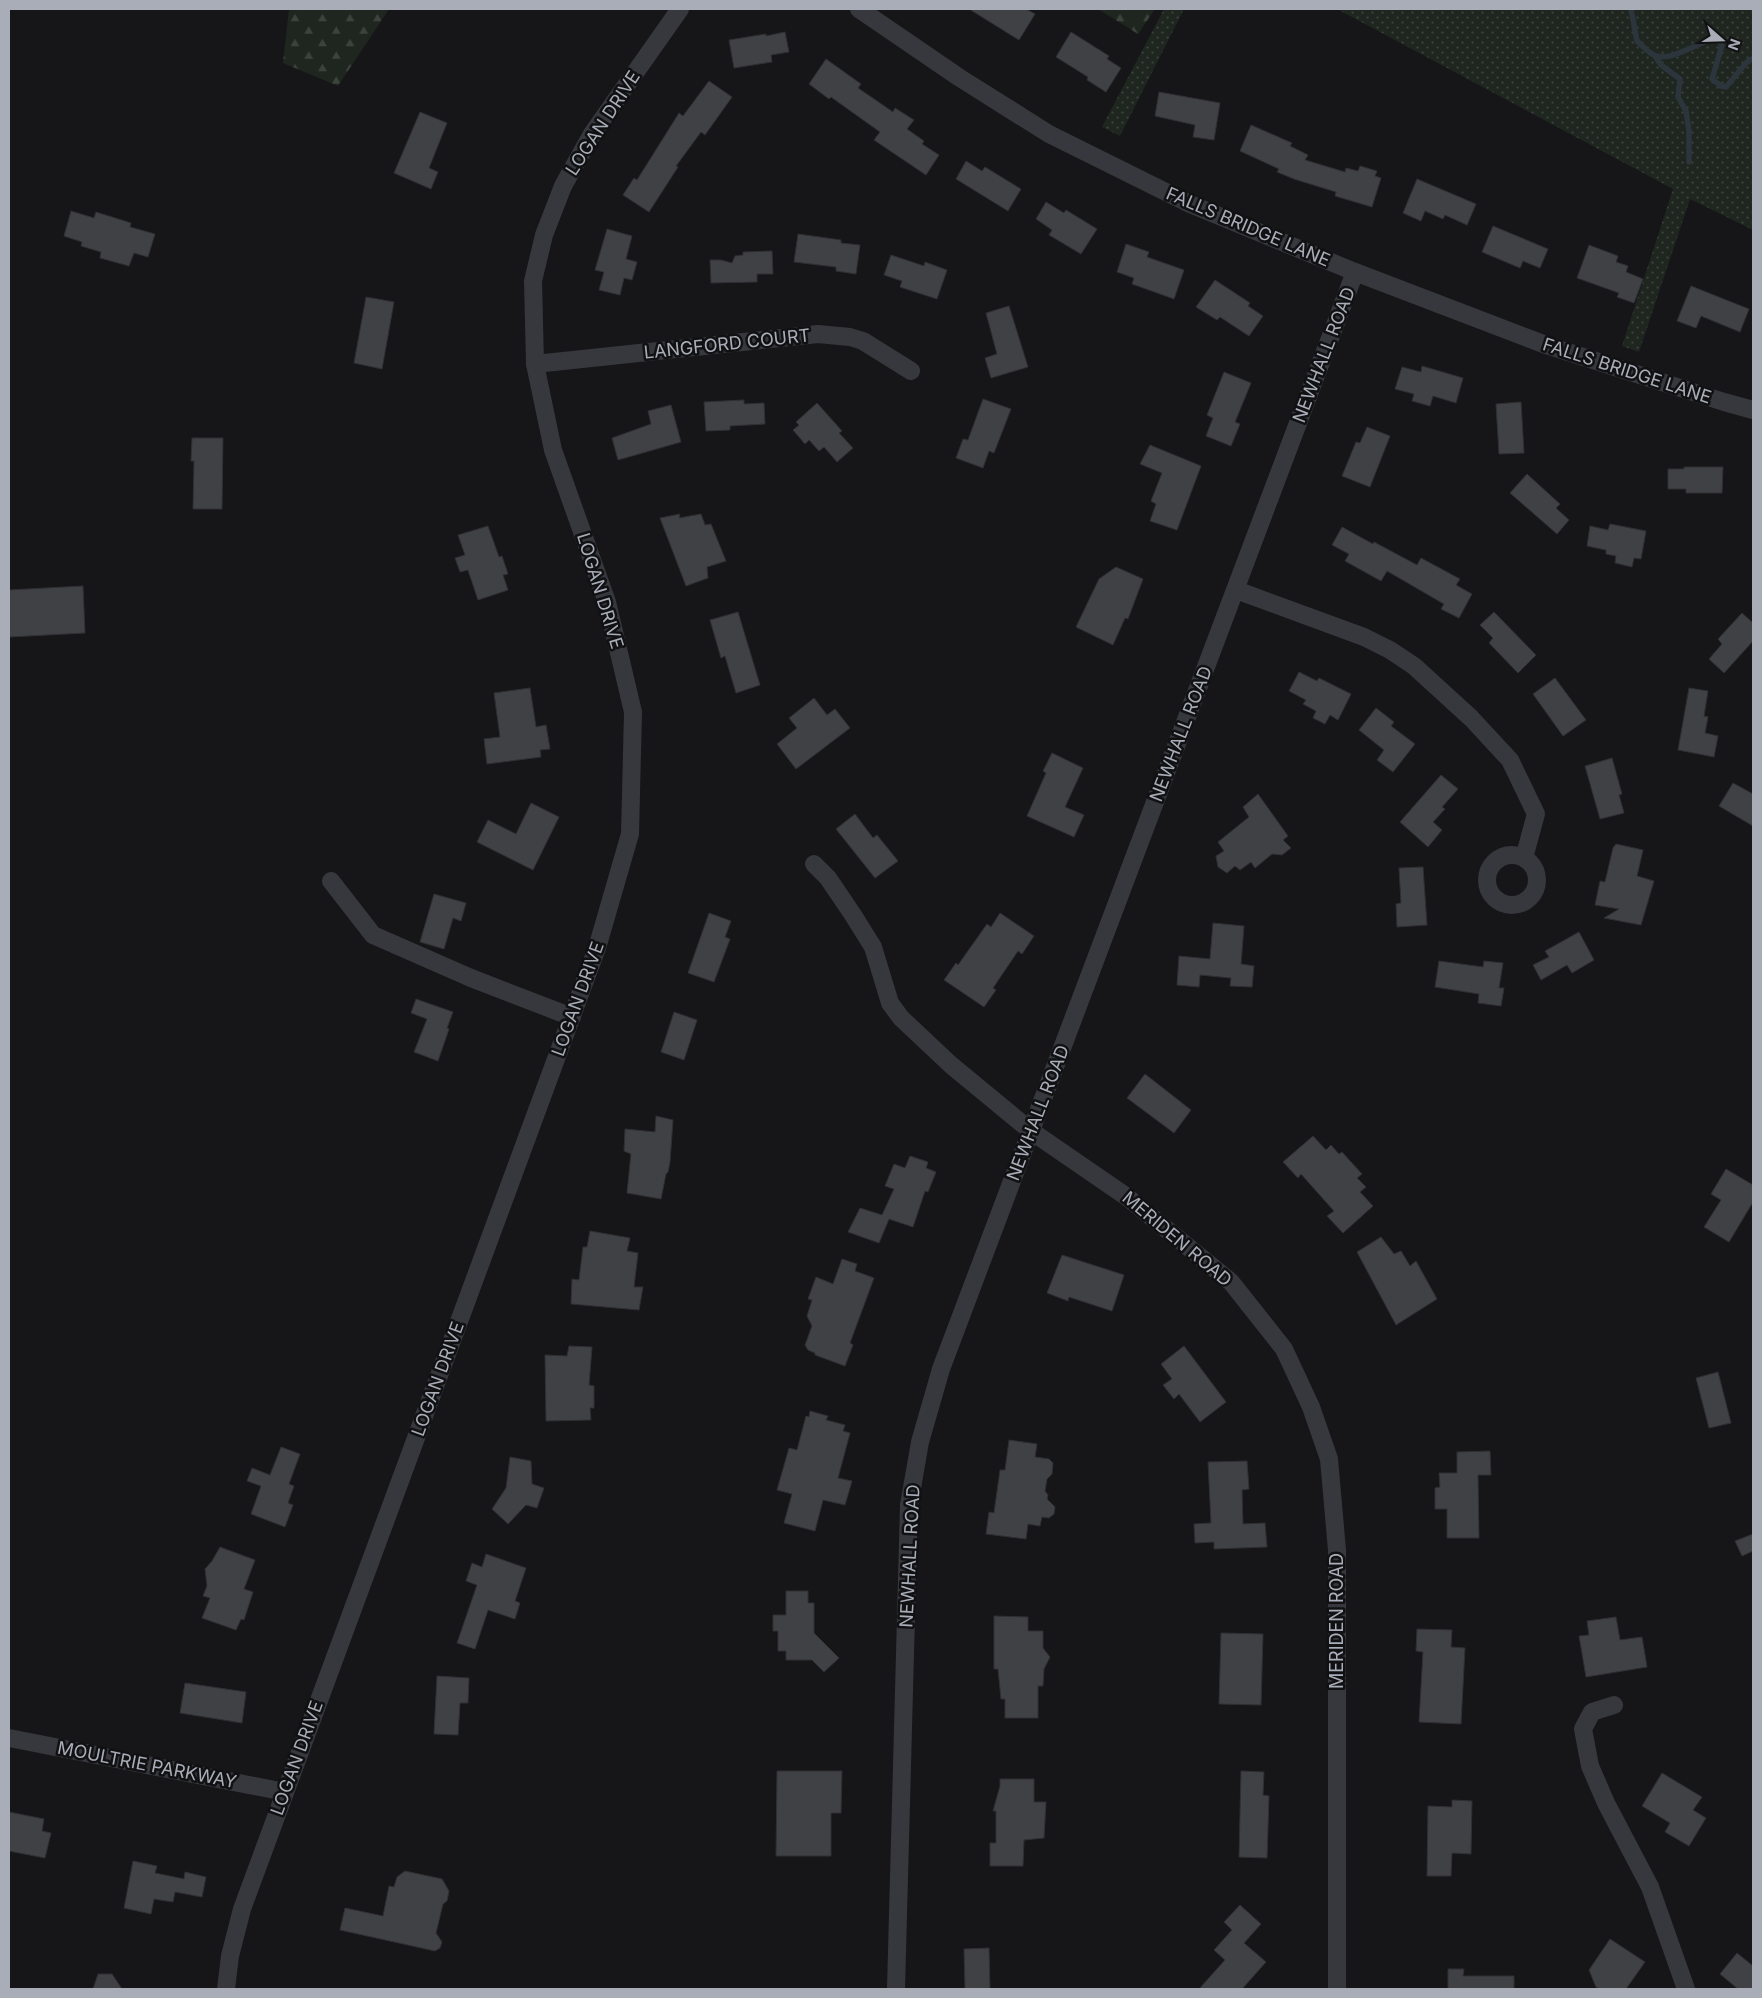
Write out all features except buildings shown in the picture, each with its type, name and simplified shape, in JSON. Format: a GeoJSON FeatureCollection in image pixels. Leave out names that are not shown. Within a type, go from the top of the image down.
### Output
{"type":"FeatureCollection","features":[{"type":"Feature","properties":{"kind":"street","name":"LOGAN DRIVE"},"geometry":{"type":"LineString","coordinates":[[226,1989],[230,1956],[242,1908],[597,948],[630,834],[633,712],[607,602],[552,450],[535,364],[533,281],[544,235],[563,186],[592,134],[680,9]]}},
{"type":"Feature","properties":{"kind":"street","name":"FALLS BRIDGE LANE"},"geometry":{"type":"LineString","coordinates":[[859,9],[960,78],[1049,134],[1190,204],[1355,272],[1546,345],[1753,410]]}},
{"type":"Feature","properties":{"kind":"street","name":"NEWHALL ROAD"},"geometry":{"type":"LineString","coordinates":[[896,1989],[908,1505],[920,1442],[941,1370],[1355,272]]}},
{"type":"Feature","properties":{"kind":"street","name":"LANGFORD COURT"},"geometry":{"type":"LineString","coordinates":[[535,364],[818,334],[850,337],[863,341],[911,371]]}},
{"type":"Feature","properties":{"kind":"street"},"geometry":{"type":"LineString","coordinates":[[1236,590],[1364,637],[1390,650],[1414,666],[1471,718],[1510,760],[1536,814],[1524,858]]}},
{"type":"Feature","properties":{"kind":"street","name":"MERIDEN ROAD"},"geometry":{"type":"LineString","coordinates":[[814,864],[828,878],[873,947],[890,1003],[901,1018],[951,1066],[1031,1131],[1127,1197],[1231,1282],[1284,1349],[1311,1407],[1330,1459],[1337,1550],[1336,1989]]}},
{"type":"Feature","properties":{"kind":"street"},"geometry":{"type":"LineString","coordinates":[[331,880],[374,935],[471,978],[572,1016]]}},
{"type":"Feature","properties":{"kind":"street"},"geometry":{"type":"LineString","coordinates":[[1614,1705],[1592,1712],[1583,1728],[1590,1766],[1606,1803],[1650,1887],[1686,1989]]}},
{"type":"Feature","properties":{"kind":"street","name":"MOULTRIE PARKWAY"},"geometry":{"type":"LineString","coordinates":[[9,1738],[285,1792]]}},
{"type":"Feature","properties":{"kind":"green space"},"geometry":{"type":"Polygon","coordinates":[[[289,9],[389,9],[338,86],[283,63],[289,9]]]}},
{"type":"Feature","properties":{"kind":"green space"},"geometry":{"type":"Polygon","coordinates":[[[1098,9],[1155,9],[1138,34],[1098,9]]]}},
{"type":"Feature","properties":{"kind":"green space"},"geometry":{"type":"Polygon","coordinates":[[[1164,9],[1184,9],[1120,136],[1102,127],[1164,9]]]}},
{"type":"Feature","properties":{"kind":"green space"},"geometry":{"type":"Polygon","coordinates":[[[1337,9],[1753,9],[1753,230],[1690,199],[1639,352],[1622,346],[1673,189],[1337,9]]]}},
{"type":"Feature","properties":{"kind":"waterway"},"geometry":{"type":"LineString","coordinates":[[1631,9],[1637,41],[1653,55],[1663,57],[1678,54],[1716,38],[1722,45],[1712,79],[1721,86],[1726,87],[1746,63],[1753,58]]}},
{"type":"Feature","properties":{"kind":"waterway"},"geometry":{"type":"LineString","coordinates":[[1655,56],[1661,65],[1680,79],[1678,97],[1686,111],[1689,131],[1689,162]]}}]}
